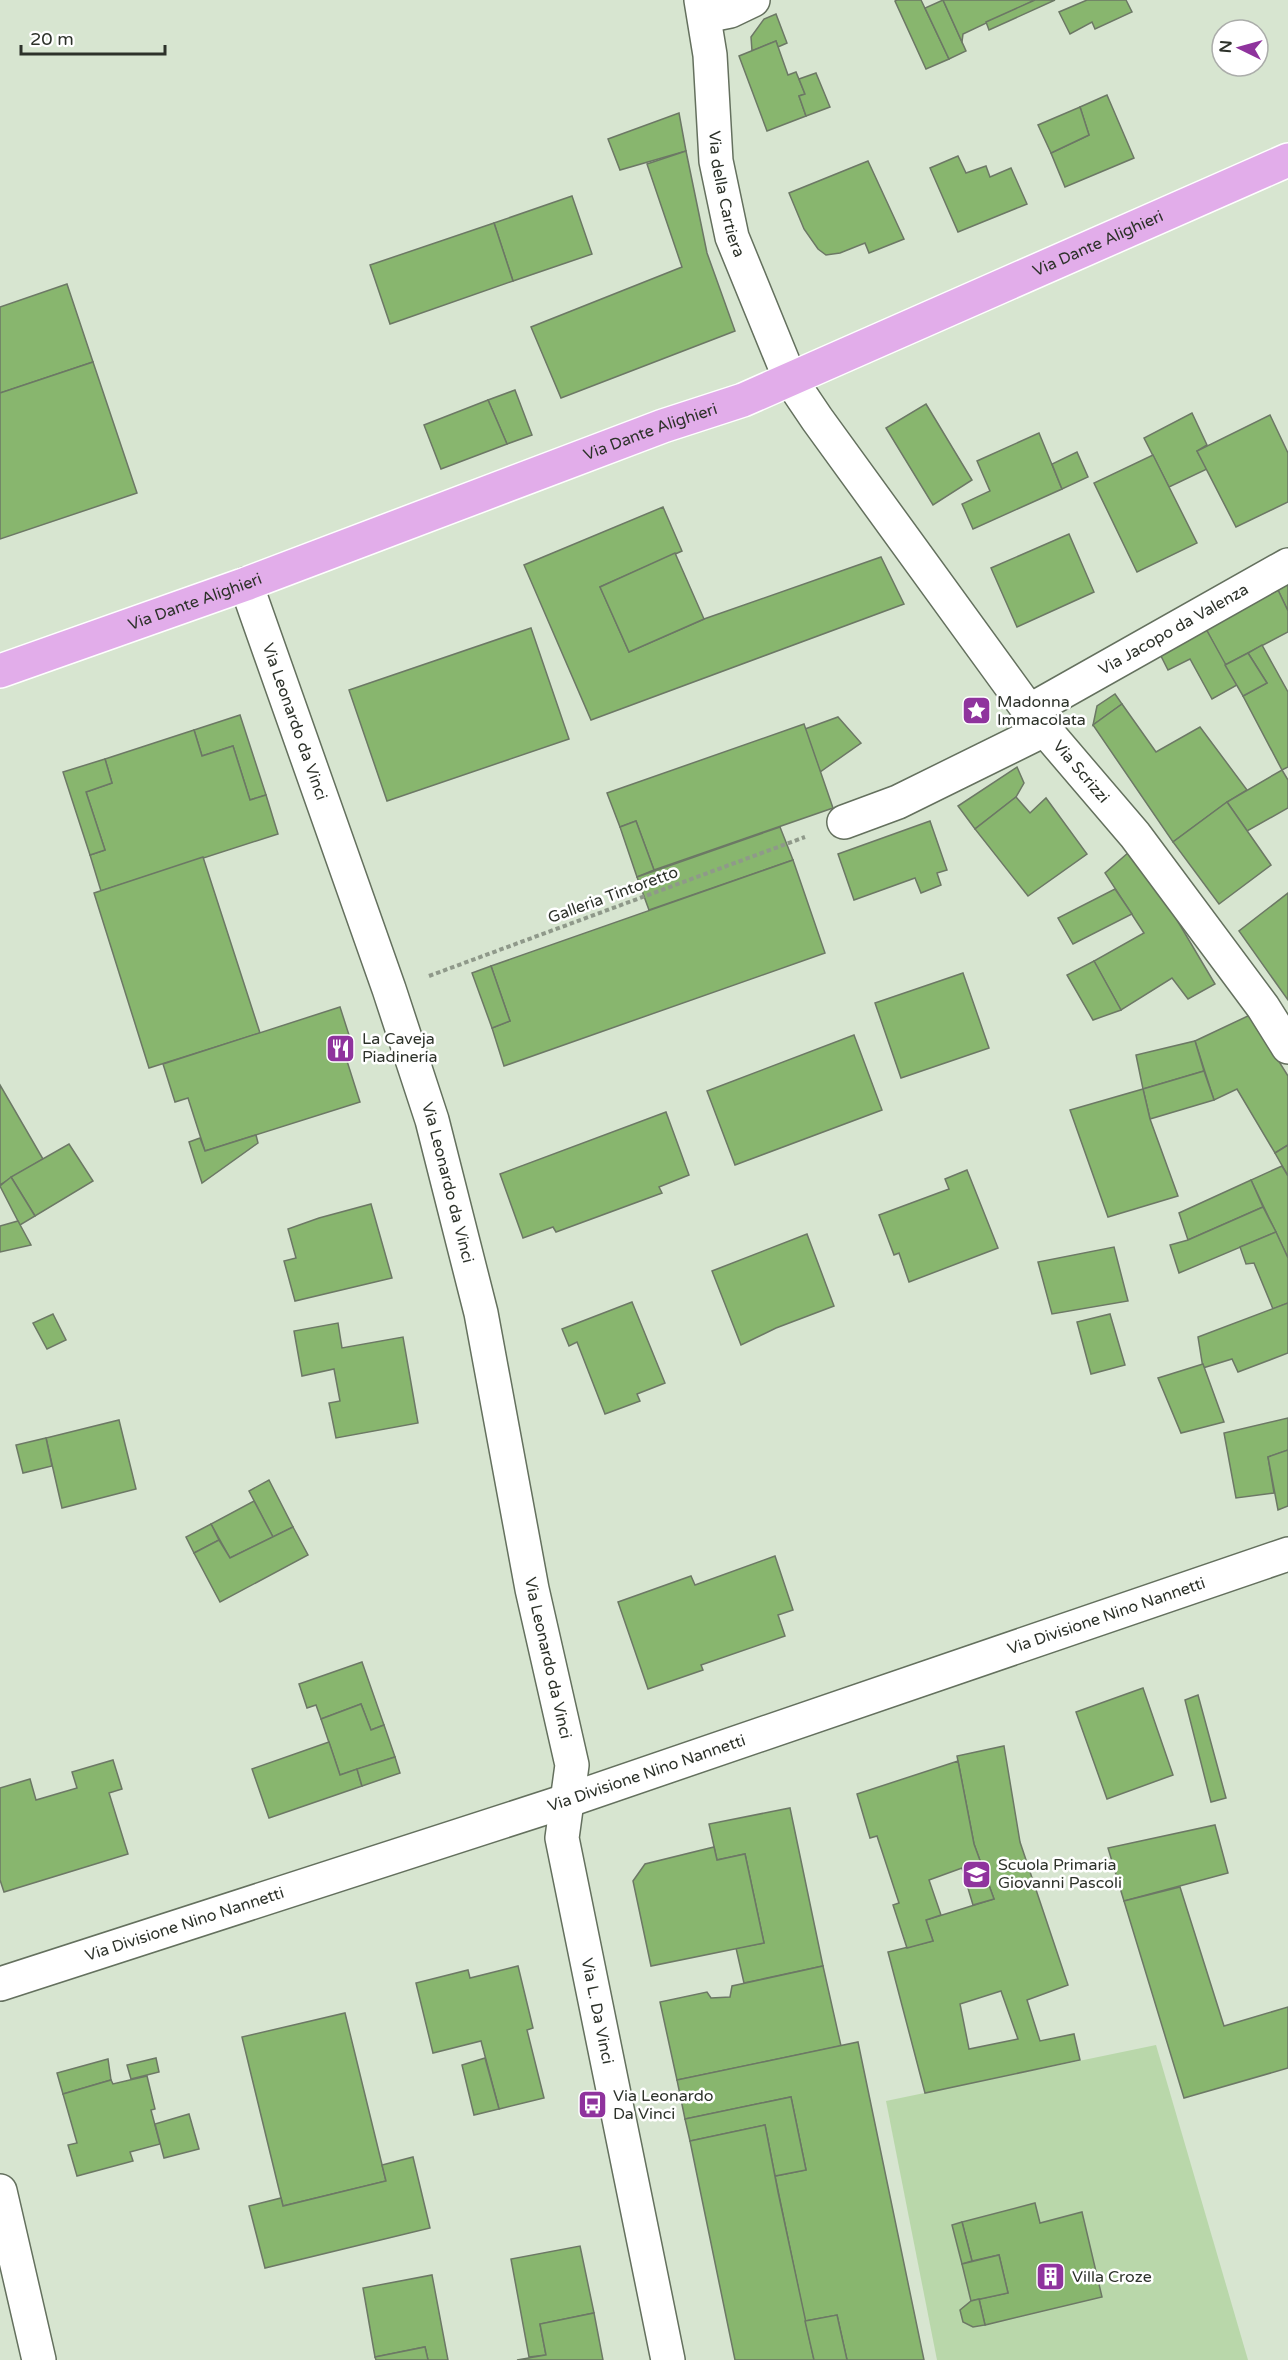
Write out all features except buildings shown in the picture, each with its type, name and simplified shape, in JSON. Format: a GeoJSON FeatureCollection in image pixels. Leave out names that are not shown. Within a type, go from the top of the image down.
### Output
{"type":"FeatureCollection","features":[{"type":"Feature","properties":{"kind":"main road","name":"Via Dante Alighieri"},"geometry":{"type":"LineString","coordinates":[[0,671],[246,584],[663,426],[743,400],[1288,160]]}},
{"type":"Feature","properties":{"kind":"street"},"geometry":{"type":"LineString","coordinates":[[703,8],[730,11],[753,0]]}},
{"type":"Feature","properties":{"kind":"street","name":"Via della Cartiera"},"geometry":{"type":"LineString","coordinates":[[703,8],[710,55],[716,160],[722,196],[732,237],[790,379]]}},
{"type":"Feature","properties":{"kind":"street","name":"Via Scrizzi"},"geometry":{"type":"LineString","coordinates":[[790,379],[1036,721],[1135,835],[1263,1007],[1288,1047]]}},
{"type":"Feature","properties":{"kind":"street","name":"Via Jacopo da Valenza"},"geometry":{"type":"LineString","coordinates":[[844,822],[898,802],[1036,721],[1288,565]]}},
{"type":"Feature","properties":{"kind":"street","name":"Via Leonardo da Vinci"},"geometry":{"type":"LineString","coordinates":[[246,584],[432,1120],[481,1313],[532,1589],[572,1765],[566,1801]]}},
{"type":"Feature","properties":{"kind":"street","name":"Via Divisione Nino Nannetti"},"geometry":{"type":"LineString","coordinates":[[0,1984],[566,1801],[1288,1554]]}},
{"type":"Feature","properties":{"kind":"street","name":"Via L. Da Vinci"},"geometry":{"type":"LineString","coordinates":[[566,1801],[562,1838],[668,2360]]}},
{"type":"Feature","properties":{"kind":"street"},"geometry":{"type":"LineString","coordinates":[[0,2191],[39,2360]]}},
{"type":"Feature","properties":{"kind":"path","name":"Galleria Tintoretto"},"geometry":{"type":"LineString","coordinates":[[388,989],[844,822]]}},
{"type":"Feature","properties":{"kind":"green space"},"geometry":{"type":"Polygon","coordinates":[[[1156,2045],[1248,2360],[937,2360],[886,2101],[1156,2045]]]}},
{"type":"Feature","properties":{"kind":"place","name":"Madonna Immacolata"},"geometry":{"type":"Point","coordinates":[976,711]}},
{"type":"Feature","properties":{"kind":"place","name":"La Caveja Piadineria"},"geometry":{"type":"Point","coordinates":[341,1048]}},
{"type":"Feature","properties":{"kind":"place","name":"Scuola Primaria Giovanni Pascoli"},"geometry":{"type":"Point","coordinates":[977,1874]}},
{"type":"Feature","properties":{"kind":"place","name":"Via Leonardo Da Vinci"},"geometry":{"type":"Point","coordinates":[592,2105]}},
{"type":"Feature","properties":{"kind":"place","name":"Villa Croze"},"geometry":{"type":"Point","coordinates":[1051,2277]}}]}
